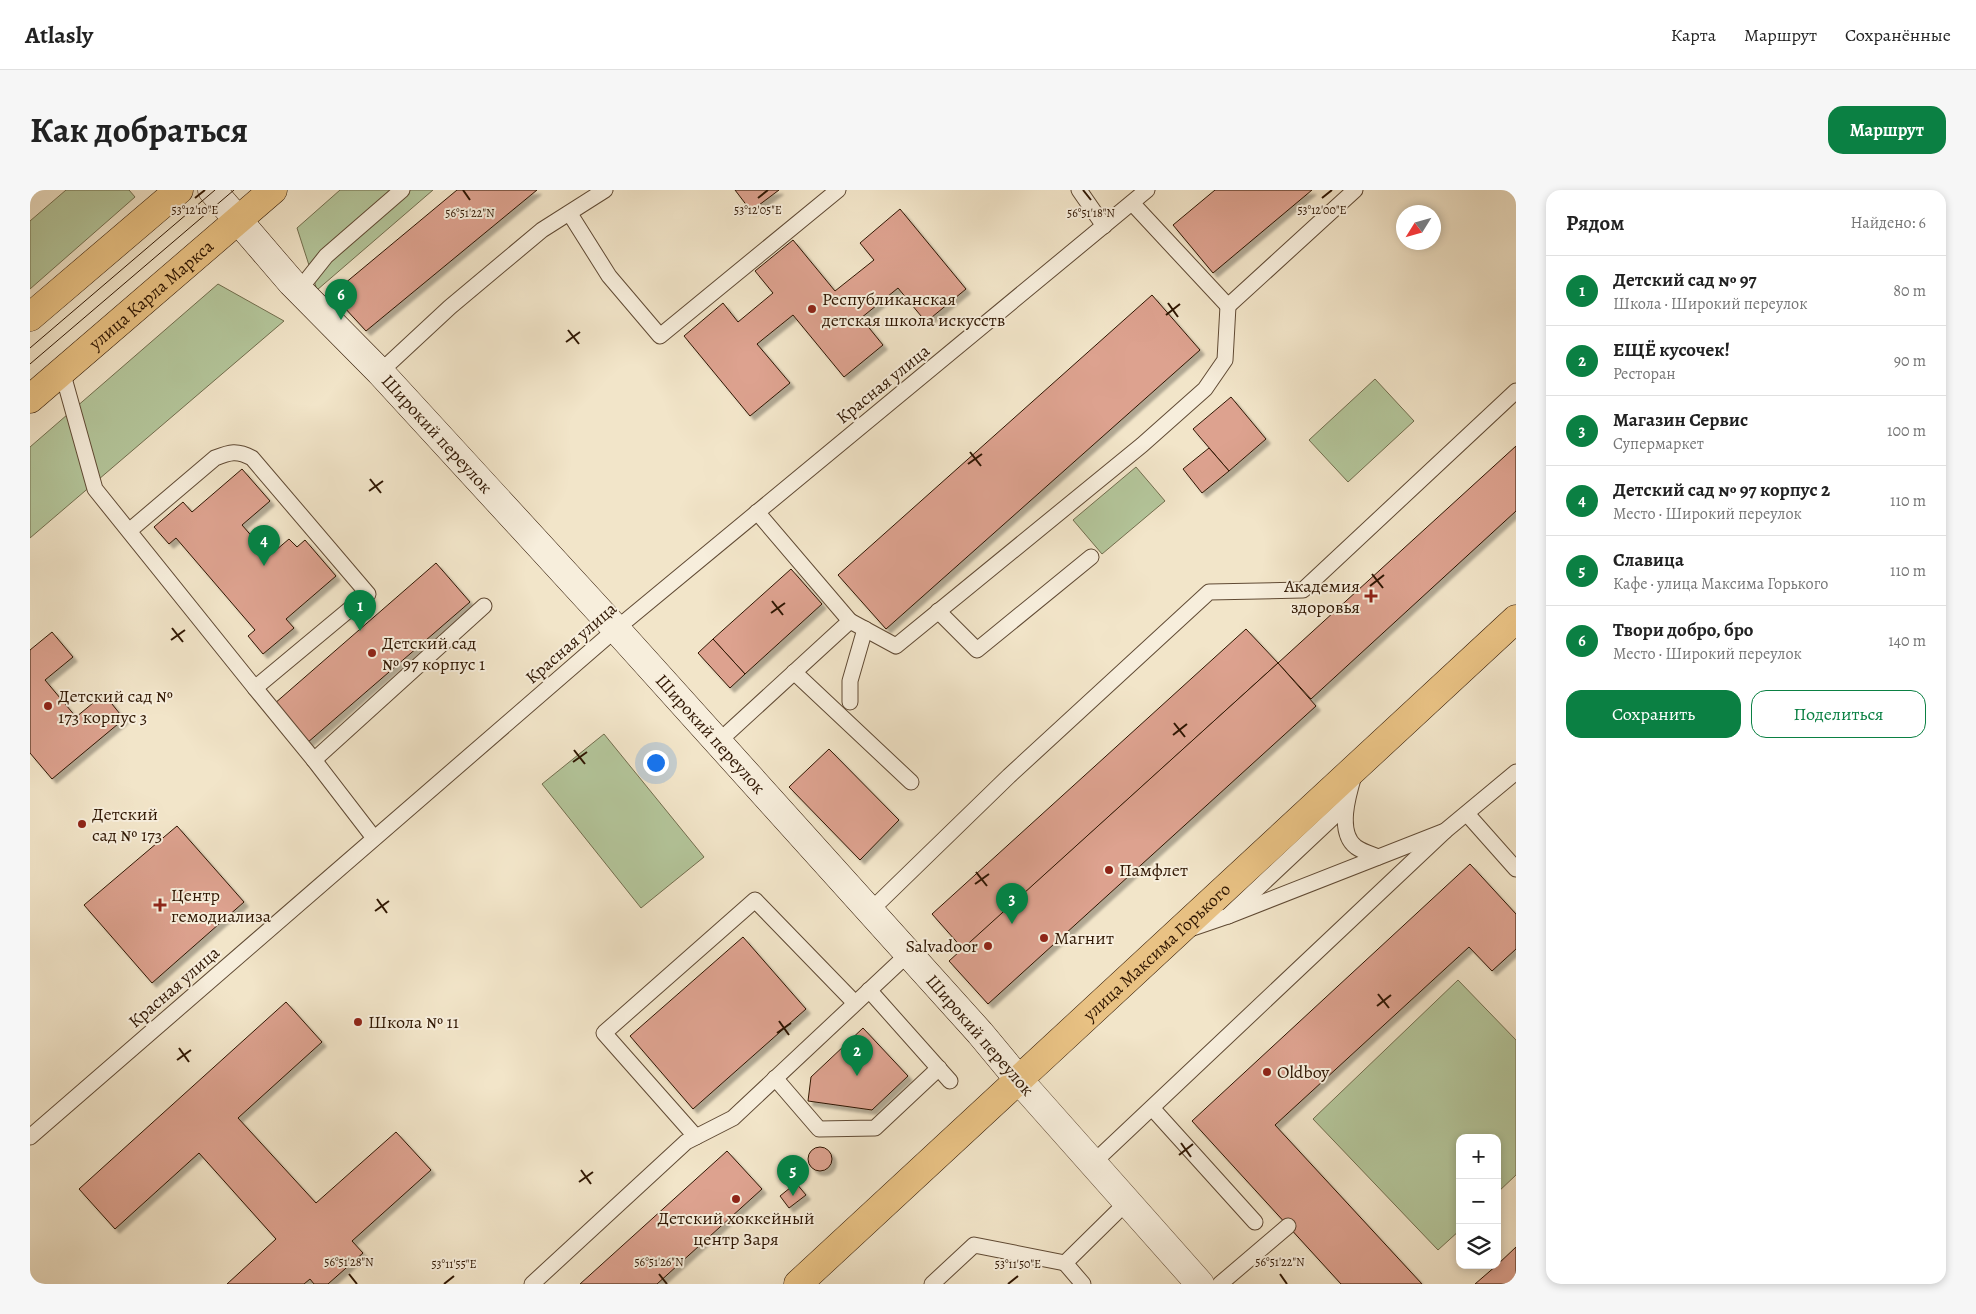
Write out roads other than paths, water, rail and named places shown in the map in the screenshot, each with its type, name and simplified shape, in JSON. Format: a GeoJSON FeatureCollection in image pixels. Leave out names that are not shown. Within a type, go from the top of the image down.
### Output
{"type":"FeatureCollection","features":[{"type":"Feature","properties":{"kind":"main road"},"geometry":{"type":"LineString","coordinates":[[30,317],[179,190]]}},
{"type":"Feature","properties":{"kind":"main road","name":"улица Карла Маркса"},"geometry":{"type":"LineString","coordinates":[[30,399],[273,190]]}},
{"type":"Feature","properties":{"kind":"main road","name":"улица Максима Горького"},"geometry":{"type":"LineString","coordinates":[[798,1284],[1516,619]]}},
{"type":"Feature","properties":{"kind":"street","name":"Широкий переулок"},"geometry":{"type":"LineString","coordinates":[[212,190],[300,290],[380,372],[616,629],[908,954],[1200,1284]]}},
{"type":"Feature","properties":{"kind":"lane"},"geometry":{"type":"LineString","coordinates":[[300,290],[326,256],[402,190]]}},
{"type":"Feature","properties":{"kind":"lane"},"geometry":{"type":"LineString","coordinates":[[380,372],[450,307],[542,230],[570,214],[605,190]]}},
{"type":"Feature","properties":{"kind":"lane"},"geometry":{"type":"LineString","coordinates":[[570,214],[609,276],[660,336],[838,190]]}},
{"type":"Feature","properties":{"kind":"lane"},"geometry":{"type":"LineString","coordinates":[[1079,190],[1104,226]]}},
{"type":"Feature","properties":{"kind":"lane","name":"Красная улица"},"geometry":{"type":"LineString","coordinates":[[30,1136],[616,629],[1133,204],[1147,190]]}},
{"type":"Feature","properties":{"kind":"lane"},"geometry":{"type":"LineString","coordinates":[[756,512],[850,621],[896,646],[1142,445],[1205,390],[1225,360],[1228,306],[1355,190]]}},
{"type":"Feature","properties":{"kind":"lane"},"geometry":{"type":"LineString","coordinates":[[1133,204],[1228,306]]}},
{"type":"Feature","properties":{"kind":"lane"},"geometry":{"type":"LineString","coordinates":[[62,371],[95,489],[314,760],[374,838]]}},
{"type":"Feature","properties":{"kind":"lane"},"geometry":{"type":"LineString","coordinates":[[869,912],[1009,776],[1209,592],[1303,590],[1516,391]]}},
{"type":"Feature","properties":{"kind":"lane"},"geometry":{"type":"LineString","coordinates":[[129,532],[215,458],[230,452],[240,452],[252,458],[368,594],[255,688]]}},
{"type":"Feature","properties":{"kind":"lane"},"geometry":{"type":"LineString","coordinates":[[938,611],[977,650],[1091,557]]}},
{"type":"Feature","properties":{"kind":"lane"},"geometry":{"type":"LineString","coordinates":[[314,760],[484,606]]}},
{"type":"Feature","properties":{"kind":"lane"},"geometry":{"type":"LineString","coordinates":[[718,742],[850,621]]}},
{"type":"Feature","properties":{"kind":"lane"},"geometry":{"type":"LineString","coordinates":[[850,702],[850,681],[865,630]]}},
{"type":"Feature","properties":{"kind":"lane"},"geometry":{"type":"LineString","coordinates":[[794,672],[911,782]]}},
{"type":"Feature","properties":{"kind":"lane"},"geometry":{"type":"LineString","coordinates":[[1357,766],[1346,806],[1346,831],[1355,846],[1378,857]]}},
{"type":"Feature","properties":{"kind":"lane"},"geometry":{"type":"LineString","coordinates":[[1093,1163],[1445,832],[1516,772]]}},
{"type":"Feature","properties":{"kind":"lane"},"geometry":{"type":"LineString","coordinates":[[1228,916],[1346,806]]}},
{"type":"Feature","properties":{"kind":"lane"},"geometry":{"type":"LineString","coordinates":[[1468,814],[1516,868]]}},
{"type":"Feature","properties":{"kind":"lane"},"geometry":{"type":"LineString","coordinates":[[1179,933],[1228,916],[1445,832]]}},
{"type":"Feature","properties":{"kind":"lane"},"geometry":{"type":"LineString","coordinates":[[696,1137],[604,1033],[754,900],[854,1002]]}},
{"type":"Feature","properties":{"kind":"lane"},"geometry":{"type":"LineString","coordinates":[[532,1284],[686,1142],[734,1118],[854,1002],[908,954]]}},
{"type":"Feature","properties":{"kind":"lane"},"geometry":{"type":"LineString","coordinates":[[869,990],[950,1081]]}},
{"type":"Feature","properties":{"kind":"lane"},"geometry":{"type":"LineString","coordinates":[[775,1078],[819,1129],[875,1128],[939,1068]]}},
{"type":"Feature","properties":{"kind":"lane"},"geometry":{"type":"LineString","coordinates":[[1152,1108],[1255,1222]]}},
{"type":"Feature","properties":{"kind":"lane"},"geometry":{"type":"LineString","coordinates":[[1065,1263],[1127,1202]]}},
{"type":"Feature","properties":{"kind":"lane"},"geometry":{"type":"LineString","coordinates":[[1220,1284],[1288,1226]]}},
{"type":"Feature","properties":{"kind":"lane"},"geometry":{"type":"LineString","coordinates":[[932,1284],[974,1245],[1065,1263],[1083,1284]]}},
{"type":"Feature","properties":{"kind":"tram line"},"geometry":{"type":"LineString","coordinates":[[30,348],[215,190]]}},
{"type":"Feature","properties":{"kind":"tram line"},"geometry":{"type":"LineString","coordinates":[[30,364],[234,190]]}},
{"type":"Feature","properties":{"kind":"place","name":"Республиканская детская школа искусств"},"geometry":{"type":"Point","coordinates":[812,309]}},
{"type":"Feature","properties":{"kind":"place","name":"Твори добро, бро"},"geometry":{"type":"Point","coordinates":[341,320]}},
{"type":"Feature","properties":{"kind":"place","name":"Детский сад № 97 корпус 2"},"geometry":{"type":"Point","coordinates":[264,566]}},
{"type":"Feature","properties":{"kind":"place","name":"Академия здоровья"},"geometry":{"type":"Point","coordinates":[1371,596]}},
{"type":"Feature","properties":{"kind":"place","name":"Детский сад № 97"},"geometry":{"type":"Point","coordinates":[360,631]}},
{"type":"Feature","properties":{"kind":"place","name":"Детский сад № 97 корпус 1"},"geometry":{"type":"Point","coordinates":[372,653]}},
{"type":"Feature","properties":{"kind":"place","name":"Детский сад № 173 корпус 3"},"geometry":{"type":"Point","coordinates":[48,706]}},
{"type":"Feature","properties":{"kind":"place","name":"Детский сад № 173"},"geometry":{"type":"Point","coordinates":[82,824]}},
{"type":"Feature","properties":{"kind":"place","name":"Памфлет"},"geometry":{"type":"Point","coordinates":[1109,870]}},
{"type":"Feature","properties":{"kind":"place","name":"Центр гемодиализа"},"geometry":{"type":"Point","coordinates":[160,905]}},
{"type":"Feature","properties":{"kind":"place","name":"Магазин Сервис"},"geometry":{"type":"Point","coordinates":[1012,924]}},
{"type":"Feature","properties":{"kind":"place","name":"Магнит"},"geometry":{"type":"Point","coordinates":[1044,938]}},
{"type":"Feature","properties":{"kind":"place","name":"Salvadoor"},"geometry":{"type":"Point","coordinates":[988,946]}},
{"type":"Feature","properties":{"kind":"place","name":"Школа № 11"},"geometry":{"type":"Point","coordinates":[358,1022]}},
{"type":"Feature","properties":{"kind":"place","name":"Oldboy"},"geometry":{"type":"Point","coordinates":[1267,1072]}},
{"type":"Feature","properties":{"kind":"place","name":"ЕЩЁ кусочек!"},"geometry":{"type":"Point","coordinates":[857,1076]}},
{"type":"Feature","properties":{"kind":"place","name":"Славица"},"geometry":{"type":"Point","coordinates":[793,1196]}},
{"type":"Feature","properties":{"kind":"place","name":"Детский хоккейный центр Заря"},"geometry":{"type":"Point","coordinates":[736,1199]}}]}
